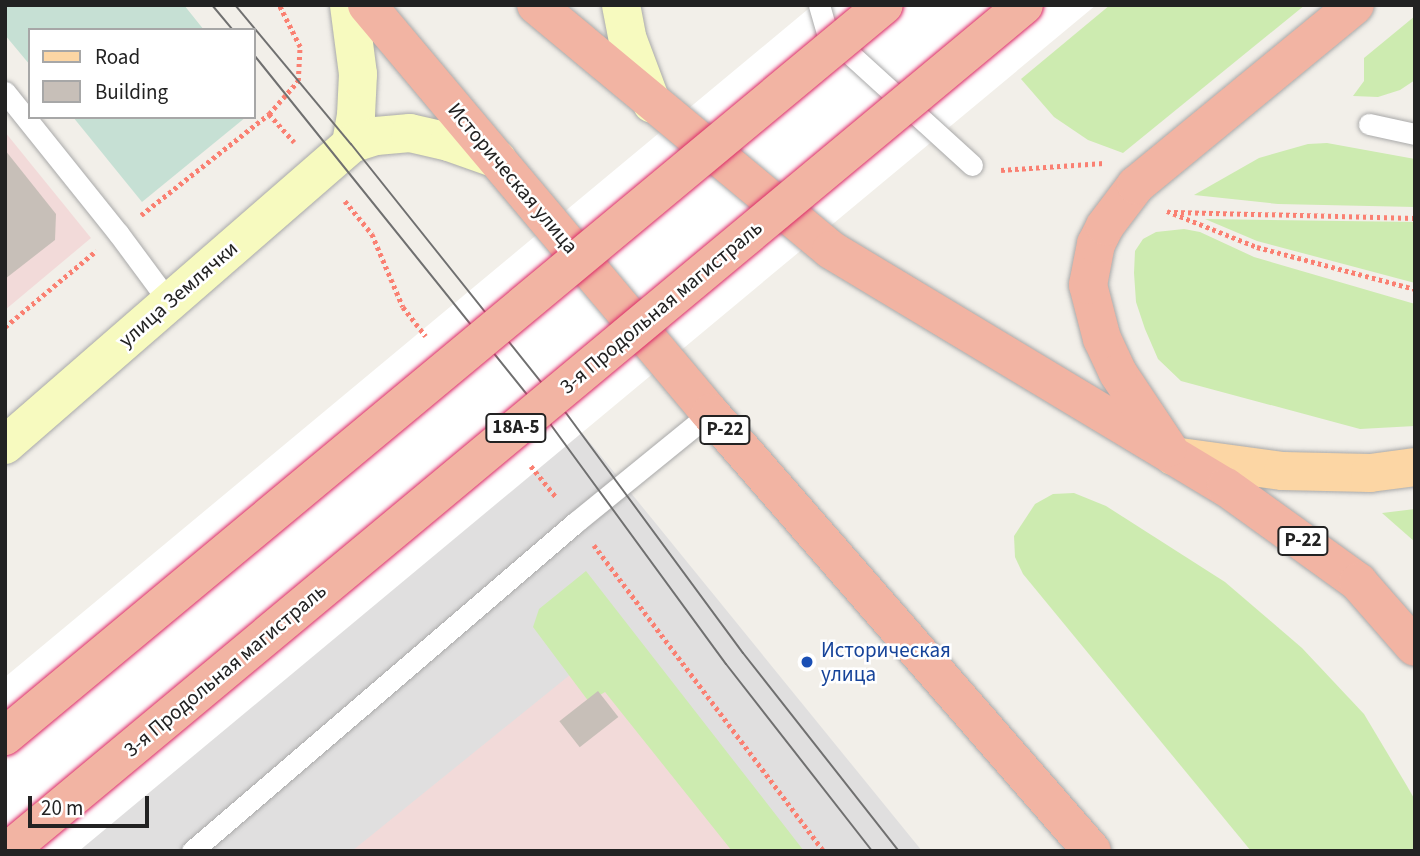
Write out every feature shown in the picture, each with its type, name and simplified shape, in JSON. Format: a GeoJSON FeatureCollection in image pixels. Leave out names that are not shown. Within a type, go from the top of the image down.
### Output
{"type":"FeatureCollection","features":[{"type":"Feature","properties":{"kind":"highway","name":"Историческая улица"},"geometry":{"type":"LineString","coordinates":[[367,5],[710,413],[1092,851]]}},
{"type":"Feature","properties":{"kind":"highway","name":"Р-22"},"geometry":{"type":"LineString","coordinates":[[536,5],[831,250],[1226,487],[1358,582],[1390,615],[1415,647]]}},
{"type":"Feature","properties":{"kind":"highway"},"geometry":{"type":"LineString","coordinates":[[5,736],[884,5]]}},
{"type":"Feature","properties":{"kind":"highway","name":"3-я Продольная магистраль"},"geometry":{"type":"LineString","coordinates":[[8,851],[1024,5]]}},
{"type":"Feature","properties":{"kind":"highway"},"geometry":{"type":"LineString","coordinates":[[1173,456],[1118,373],[1102,340],[1088,285],[1096,244],[1105,226],[1136,185],[1356,5]]}},
{"type":"Feature","properties":{"kind":"main road"},"geometry":{"type":"LineString","coordinates":[[349,5],[358,74],[351,144],[376,136],[410,134],[449,142],[497,159]]}},
{"type":"Feature","properties":{"kind":"main road"},"geometry":{"type":"LineString","coordinates":[[621,5],[628,40],[652,104]]}},
{"type":"Feature","properties":{"kind":"main road","name":"улица Землячки"},"geometry":{"type":"LineString","coordinates":[[5,445],[351,144]]}},
{"type":"Feature","properties":{"kind":"main road"},"geometry":{"type":"LineString","coordinates":[[1173,456],[1283,471],[1370,472],[1415,467]]}},
{"type":"Feature","properties":{"kind":"lane"},"geometry":{"type":"LineString","coordinates":[[819,5],[827,33],[972,165]]}},
{"type":"Feature","properties":{"kind":"lane"},"geometry":{"type":"LineString","coordinates":[[5,92],[118,233],[169,302]]}},
{"type":"Feature","properties":{"kind":"lane"},"geometry":{"type":"LineString","coordinates":[[1369,124],[1415,134]]}},
{"type":"Feature","properties":{"kind":"lane"},"geometry":{"type":"LineString","coordinates":[[192,851],[576,522],[710,413]]}},
{"type":"Feature","properties":{"kind":"path"},"geometry":{"type":"LineString","coordinates":[[5,327],[118,233],[269,114],[298,81],[300,47],[279,5]]}},
{"type":"Feature","properties":{"kind":"path"},"geometry":{"type":"LineString","coordinates":[[269,114],[372,234],[403,307],[429,339]]}},
{"type":"Feature","properties":{"kind":"path"},"geometry":{"type":"LineString","coordinates":[[972,165],[1004,171],[1112,162],[1168,212],[1257,247],[1415,289]]}},
{"type":"Feature","properties":{"kind":"path"},"geometry":{"type":"LineString","coordinates":[[1168,212],[1415,218]]}},
{"type":"Feature","properties":{"kind":"path"},"geometry":{"type":"LineString","coordinates":[[524,457],[824,851]]}},
{"type":"Feature","properties":{"kind":"shaded area"},"geometry":{"type":"Polygon","coordinates":[[[5,132],[91,238],[5,310],[5,132]]]}},
{"type":"Feature","properties":{"kind":"shaded area"},"geometry":{"type":"Polygon","coordinates":[[[566,413],[922,851],[34,851],[566,413]]]}},
{"type":"Feature","properties":{"kind":"shaded area"},"geometry":{"type":"Polygon","coordinates":[[[597,653],[754,851],[352,851],[597,653]]]}},
{"type":"Feature","properties":{"kind":"green space"},"geometry":{"type":"Polygon","coordinates":[[[5,5],[184,5],[202,28],[28,28],[28,63],[5,35],[5,5]]]}},
{"type":"Feature","properties":{"kind":"green space"},"geometry":{"type":"Polygon","coordinates":[[[1110,5],[1305,5],[1123,153],[1088,140],[1054,117],[1021,79],[1110,5]]]}},
{"type":"Feature","properties":{"kind":"green space"},"geometry":{"type":"Polygon","coordinates":[[[1415,16],[1415,80],[1400,90],[1378,97],[1353,96],[1364,81],[1364,58],[1415,16]]]}},
{"type":"Feature","properties":{"kind":"green space"},"geometry":{"type":"Polygon","coordinates":[[[75,119],[244,119],[142,202],[75,119]]]}},
{"type":"Feature","properties":{"kind":"green space"},"geometry":{"type":"Polygon","coordinates":[[[1327,143],[1415,159],[1415,207],[1278,204],[1194,195],[1259,158],[1308,144],[1327,143]]]}},
{"type":"Feature","properties":{"kind":"green space"},"geometry":{"type":"Polygon","coordinates":[[[1205,219],[1415,222],[1415,283],[1257,241],[1205,219]]]}},
{"type":"Feature","properties":{"kind":"green space"},"geometry":{"type":"Polygon","coordinates":[[[1184,229],[1200,232],[1254,257],[1415,304],[1415,426],[1360,429],[1181,381],[1158,359],[1136,302],[1134,273],[1135,251],[1143,239],[1156,232],[1184,229]]]}},
{"type":"Feature","properties":{"kind":"green space"},"geometry":{"type":"Polygon","coordinates":[[[1074,493],[1106,506],[1225,582],[1302,648],[1364,714],[1415,800],[1415,851],[1251,851],[1023,574],[1015,557],[1014,536],[1035,504],[1053,494],[1074,493]]]}},
{"type":"Feature","properties":{"kind":"green space"},"geometry":{"type":"Polygon","coordinates":[[[1415,509],[1415,542],[1382,513],[1415,509]]]}},
{"type":"Feature","properties":{"kind":"green space"},"geometry":{"type":"Polygon","coordinates":[[[586,571],[804,851],[732,851],[605,692],[589,702],[533,627],[539,609],[586,571]]]}},
{"type":"Feature","properties":{"kind":"pier"},"geometry":{"type":"Polygon","coordinates":[[[813,5],[1096,5],[79,851],[5,851],[5,677],[813,5]]]}},
{"type":"Feature","properties":{"kind":"building"},"geometry":{"type":"Polygon","coordinates":[[[5,150],[56,214],[55,240],[5,279],[5,150]]]}},
{"type":"Feature","properties":{"kind":"building"},"geometry":{"type":"Polygon","coordinates":[[[598,691],[618,717],[580,747],[559,721],[598,691]]]}},
{"type":"Feature","properties":{"kind":"tram line"},"geometry":{"type":"LineString","coordinates":[[212,5],[231,28]]}},
{"type":"Feature","properties":{"kind":"tram line"},"geometry":{"type":"LineString","coordinates":[[235,5],[254,28]]}},
{"type":"Feature","properties":{"kind":"tram line"},"geometry":{"type":"LineString","coordinates":[[256,30],[351,144],[566,413],[743,653],[899,851]]}},
{"type":"Feature","properties":{"kind":"tram line"},"geometry":{"type":"LineString","coordinates":[[256,57],[551,425],[726,664],[872,851]]}},
{"type":"Feature","properties":{"kind":"place","name":"Историческая улица"},"geometry":{"type":"Point","coordinates":[807,662]}}]}
